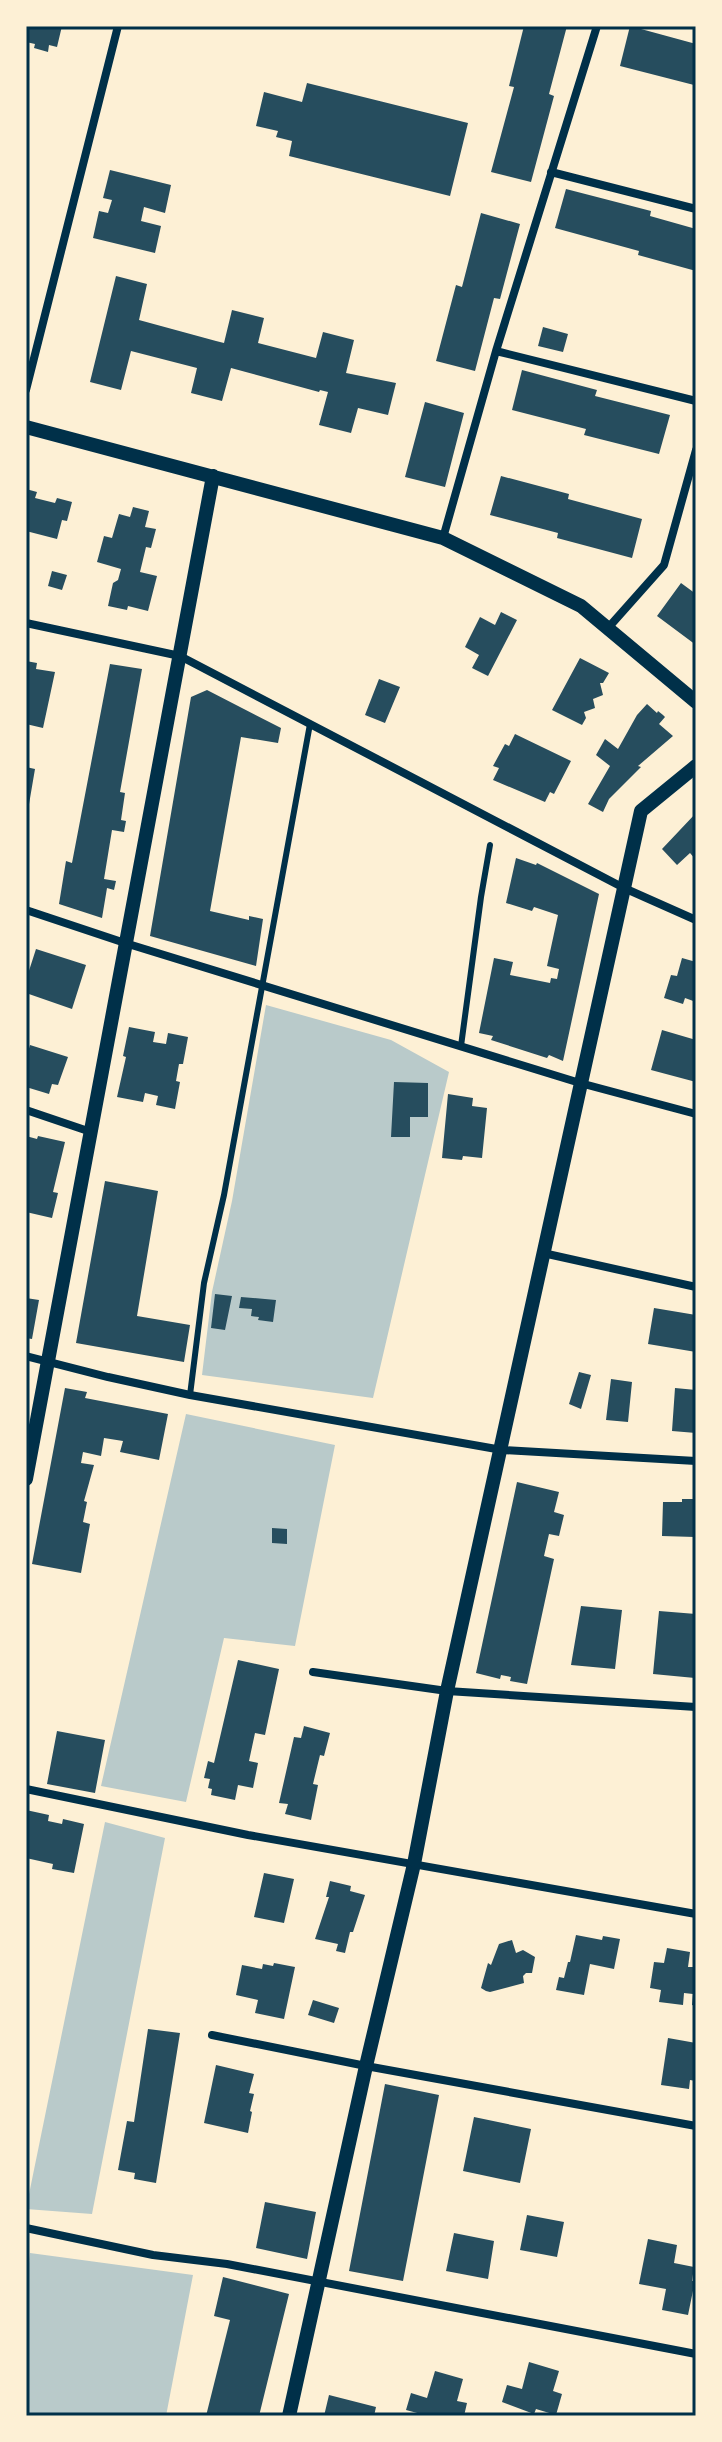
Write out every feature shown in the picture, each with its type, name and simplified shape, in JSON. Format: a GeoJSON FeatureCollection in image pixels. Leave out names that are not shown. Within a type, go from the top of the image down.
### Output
{"type":"FeatureCollection","features":[{"type":"Feature","properties":{"kind":"street"},"geometry":{"type":"LineString","coordinates":[[26,390],[118,26]]}},
{"type":"Feature","properties":{"kind":"street"},"geometry":{"type":"LineString","coordinates":[[443,538],[496,351],[597,26]]}},
{"type":"Feature","properties":{"kind":"street"},"geometry":{"type":"LineString","coordinates":[[551,172],[696,209]]}},
{"type":"Feature","properties":{"kind":"street"},"geometry":{"type":"LineString","coordinates":[[496,351],[696,401]]}},
{"type":"Feature","properties":{"kind":"street"},"geometry":{"type":"LineString","coordinates":[[26,427],[443,538],[581,606],[696,702]]}},
{"type":"Feature","properties":{"kind":"street"},"geometry":{"type":"LineString","coordinates":[[608,628],[664,565],[696,450]]}},
{"type":"Feature","properties":{"kind":"street"},"geometry":{"type":"LineString","coordinates":[[26,1479],[213,476]]}},
{"type":"Feature","properties":{"kind":"street"},"geometry":{"type":"LineString","coordinates":[[26,623],[180,656],[624,888],[696,920]]}},
{"type":"Feature","properties":{"kind":"street"},"geometry":{"type":"LineString","coordinates":[[289,2416],[414,1864],[447,1691],[641,811],[696,766]]}},
{"type":"Feature","properties":{"kind":"street"},"geometry":{"type":"LineString","coordinates":[[26,910],[580,1083],[696,1114]]}},
{"type":"Feature","properties":{"kind":"street"},"geometry":{"type":"LineString","coordinates":[[26,1110],[91,1132]]}},
{"type":"Feature","properties":{"kind":"street"},"geometry":{"type":"LineString","coordinates":[[543,1253],[696,1287]]}},
{"type":"Feature","properties":{"kind":"street"},"geometry":{"type":"LineString","coordinates":[[26,1356],[190,1395],[502,1450],[696,1461]]}},
{"type":"Feature","properties":{"kind":"street"},"geometry":{"type":"LineString","coordinates":[[313,1672],[447,1691],[696,1707]]}},
{"type":"Feature","properties":{"kind":"street"},"geometry":{"type":"LineString","coordinates":[[26,1789],[248,1835],[696,1914]]}},
{"type":"Feature","properties":{"kind":"street"},"geometry":{"type":"LineString","coordinates":[[212,2035],[696,2126]]}},
{"type":"Feature","properties":{"kind":"street"},"geometry":{"type":"LineString","coordinates":[[26,2228],[153,2255],[227,2264],[696,2354]]}},
{"type":"Feature","properties":{"kind":"lane"},"geometry":{"type":"LineString","coordinates":[[190,1395],[204,1283],[224,1195],[310,724]]}},
{"type":"Feature","properties":{"kind":"lane"},"geometry":{"type":"LineString","coordinates":[[461,1046],[490,845]]}},
{"type":"Feature","properties":{"kind":"shaded area"},"geometry":{"type":"Polygon","coordinates":[[[266,1005],[391,1040],[449,1072],[373,1398],[202,1375],[212,1292],[232,1201],[266,1005]]]}},
{"type":"Feature","properties":{"kind":"shaded area"},"geometry":{"type":"Polygon","coordinates":[[[186,1414],[335,1445],[295,1646],[224,1638],[186,1802],[101,1786],[186,1414]]]}},
{"type":"Feature","properties":{"kind":"shaded area"},"geometry":{"type":"Polygon","coordinates":[[[105,1822],[165,1838],[92,2214],[26,2209],[105,1822]]]}},
{"type":"Feature","properties":{"kind":"shaded area"},"geometry":{"type":"Polygon","coordinates":[[[30,2253],[193,2275],[166,2416],[26,2416],[26,2293],[30,2253]]]}},
{"type":"Feature","properties":{"kind":"building"},"geometry":{"type":"Polygon","coordinates":[[[26,26],[62,26],[57,47],[49,45],[48,52],[34,48],[35,44],[26,42],[26,26]]]}},
{"type":"Feature","properties":{"kind":"building"},"geometry":{"type":"Polygon","coordinates":[[[524,26],[567,26],[549,94],[554,96],[531,182],[491,172],[514,87],[509,86],[524,26]]]}},
{"type":"Feature","properties":{"kind":"building"},"geometry":{"type":"Polygon","coordinates":[[[630,26],[696,44],[694,85],[620,66],[630,26]]]}},
{"type":"Feature","properties":{"kind":"building"},"geometry":{"type":"Polygon","coordinates":[[[307,83],[468,123],[450,196],[289,156],[292,141],[276,137],[278,131],[256,126],[264,92],[302,102],[307,83]]]}},
{"type":"Feature","properties":{"kind":"building"},"geometry":{"type":"Polygon","coordinates":[[[110,170],[171,185],[165,213],[144,207],[141,221],[161,226],[155,253],[93,238],[99,211],[108,213],[112,200],[103,198],[110,170]]]}},
{"type":"Feature","properties":{"kind":"building"},"geometry":{"type":"Polygon","coordinates":[[[566,189],[651,211],[650,216],[696,229],[696,271],[638,255],[639,251],[555,228],[566,189]]]}},
{"type":"Feature","properties":{"kind":"building"},"geometry":{"type":"Polygon","coordinates":[[[481,213],[520,224],[500,299],[494,298],[475,371],[436,361],[456,285],[462,287],[481,213]]]}},
{"type":"Feature","properties":{"kind":"building"},"geometry":{"type":"Polygon","coordinates":[[[116,276],[147,284],[139,320],[216,341],[224,343],[232,310],[264,318],[258,343],[316,358],[323,332],[354,340],[346,373],[396,383],[388,415],[358,408],[351,433],[319,425],[328,392],[231,368],[222,401],[191,393],[197,368],[131,351],[121,390],[90,382],[116,276]]]}},
{"type":"Feature","properties":{"kind":"building"},"geometry":{"type":"Polygon","coordinates":[[[543,327],[568,334],[563,352],[538,346],[543,327]]]}},
{"type":"Feature","properties":{"kind":"building"},"geometry":{"type":"Polygon","coordinates":[[[522,370],[597,390],[595,396],[670,415],[659,454],[584,435],[586,429],[512,410],[522,370]]]}},
{"type":"Feature","properties":{"kind":"building"},"geometry":{"type":"Polygon","coordinates":[[[425,402],[464,413],[445,487],[405,477],[425,402]]]}},
{"type":"Feature","properties":{"kind":"building"},"geometry":{"type":"Polygon","coordinates":[[[501,476],[569,494],[568,499],[642,519],[632,558],[557,538],[558,533],[490,515],[501,476]]]}},
{"type":"Feature","properties":{"kind":"building"},"geometry":{"type":"Polygon","coordinates":[[[26,489],[37,492],[35,498],[55,503],[57,498],[72,502],[67,521],[62,520],[57,539],[26,531],[26,489]]]}},
{"type":"Feature","properties":{"kind":"building"},"geometry":{"type":"Polygon","coordinates":[[[133,507],[149,511],[145,527],[156,529],[151,548],[146,547],[140,572],[157,576],[148,611],[128,606],[127,610],[108,606],[113,583],[118,580],[121,569],[97,562],[104,536],[112,538],[119,514],[130,517],[133,507]]]}},
{"type":"Feature","properties":{"kind":"building"},"geometry":{"type":"Polygon","coordinates":[[[52,571],[67,575],[62,590],[48,586],[52,571]]]}},
{"type":"Feature","properties":{"kind":"building"},"geometry":{"type":"Polygon","coordinates":[[[681,583],[696,594],[696,645],[657,616],[681,583]]]}},
{"type":"Feature","properties":{"kind":"building"},"geometry":{"type":"Polygon","coordinates":[[[501,612],[517,620],[488,676],[472,668],[479,655],[465,647],[480,617],[495,625],[501,612]]]}},
{"type":"Feature","properties":{"kind":"building"},"geometry":{"type":"Polygon","coordinates":[[[580,658],[609,673],[600,683],[603,695],[593,699],[595,708],[584,712],[586,718],[582,725],[552,710],[580,658]]]}},
{"type":"Feature","properties":{"kind":"building"},"geometry":{"type":"Polygon","coordinates":[[[26,661],[37,663],[36,669],[55,672],[43,728],[26,724],[26,661]]]}},
{"type":"Feature","properties":{"kind":"building"},"geometry":{"type":"Polygon","coordinates":[[[110,664],[142,669],[120,792],[125,793],[121,820],[126,821],[124,832],[112,830],[104,879],[116,881],[114,890],[107,888],[102,918],[59,904],[66,861],[72,863],[110,664]]]}},
{"type":"Feature","properties":{"kind":"building"},"geometry":{"type":"Polygon","coordinates":[[[379,679],[400,687],[385,723],[365,715],[379,679]]]}},
{"type":"Feature","properties":{"kind":"building"},"geometry":{"type":"Polygon","coordinates":[[[207,690],[281,728],[278,743],[241,737],[210,911],[249,920],[249,916],[263,919],[256,966],[150,936],[191,697],[207,690]]]}},
{"type":"Feature","properties":{"kind":"building"},"geometry":{"type":"Polygon","coordinates":[[[647,704],[665,717],[659,724],[673,736],[638,766],[641,767],[609,799],[603,812],[588,804],[610,766],[596,755],[605,739],[618,749],[637,715],[647,704]]]}},
{"type":"Feature","properties":{"kind":"building"},"geometry":{"type":"Polygon","coordinates":[[[515,734],[571,761],[554,794],[550,792],[545,802],[493,780],[499,768],[493,766],[505,744],[509,746],[515,734]]]}},
{"type":"Feature","properties":{"kind":"building"},"geometry":{"type":"Polygon","coordinates":[[[26,767],[35,769],[28,810],[26,810],[26,767]]]}},
{"type":"Feature","properties":{"kind":"building"},"geometry":{"type":"Polygon","coordinates":[[[696,813],[696,860],[690,853],[677,865],[662,849],[696,813]]]}},
{"type":"Feature","properties":{"kind":"building"},"geometry":{"type":"Polygon","coordinates":[[[516,858],[537,863],[599,894],[563,1061],[491,1040],[493,1036],[479,1033],[494,958],[513,962],[510,975],[550,983],[551,978],[557,979],[559,969],[547,966],[558,915],[506,903],[516,858]]]}},
{"type":"Feature","properties":{"kind":"building"},"geometry":{"type":"Polygon","coordinates":[[[36,949],[86,965],[72,1009],[26,993],[26,980],[36,949]]]}},
{"type":"Feature","properties":{"kind":"building"},"geometry":{"type":"Polygon","coordinates":[[[682,958],[696,962],[696,1002],[685,998],[683,1004],[664,998],[671,975],[677,976],[682,958]]]}},
{"type":"Feature","properties":{"kind":"building"},"geometry":{"type":"Polygon","coordinates":[[[129,1027],[155,1032],[153,1042],[166,1044],[168,1033],[188,1037],[183,1064],[179,1064],[176,1081],[180,1082],[175,1109],[156,1105],[158,1096],[145,1093],[143,1102],[117,1097],[129,1027]]]}},
{"type":"Feature","properties":{"kind":"building"},"geometry":{"type":"Polygon","coordinates":[[[662,1030],[696,1040],[696,1082],[651,1070],[662,1030]]]}},
{"type":"Feature","properties":{"kind":"building"},"geometry":{"type":"Polygon","coordinates":[[[30,1045],[68,1057],[58,1085],[52,1084],[49,1094],[26,1087],[26,1059],[30,1045]]]}},
{"type":"Feature","properties":{"kind":"building"},"geometry":{"type":"Polygon","coordinates":[[[394,1082],[428,1083],[428,1117],[410,1117],[410,1137],[391,1137],[394,1082]]]}},
{"type":"Feature","properties":{"kind":"building"},"geometry":{"type":"Polygon","coordinates":[[[448,1094],[473,1098],[472,1106],[487,1108],[482,1158],[442,1158],[448,1094]]]}},
{"type":"Feature","properties":{"kind":"building"},"geometry":{"type":"Polygon","coordinates":[[[26,1136],[65,1142],[53,1192],[58,1193],[52,1218],[26,1212],[26,1136]]]}},
{"type":"Feature","properties":{"kind":"building"},"geometry":{"type":"Polygon","coordinates":[[[105,1181],[158,1191],[137,1316],[190,1325],[184,1362],[76,1343],[105,1181]]]}},
{"type":"Feature","properties":{"kind":"building"},"geometry":{"type":"Polygon","coordinates":[[[215,1294],[232,1296],[225,1330],[211,1328],[215,1294]]]}},
{"type":"Feature","properties":{"kind":"building"},"geometry":{"type":"Polygon","coordinates":[[[241,1297],[276,1300],[273,1322],[251,1316],[252,1309],[239,1308],[241,1297]]]}},
{"type":"Feature","properties":{"kind":"building"},"geometry":{"type":"Polygon","coordinates":[[[26,1298],[39,1300],[32,1339],[26,1338],[26,1298]]]}},
{"type":"Feature","properties":{"kind":"building"},"geometry":{"type":"Polygon","coordinates":[[[654,1308],[696,1315],[696,1352],[648,1344],[654,1308]]]}},
{"type":"Feature","properties":{"kind":"building"},"geometry":{"type":"Polygon","coordinates":[[[579,1372],[591,1375],[581,1409],[569,1404],[579,1372]]]}},
{"type":"Feature","properties":{"kind":"building"},"geometry":{"type":"Polygon","coordinates":[[[611,1379],[632,1382],[628,1422],[606,1420],[611,1379]]]}},
{"type":"Feature","properties":{"kind":"building"},"geometry":{"type":"Polygon","coordinates":[[[65,1388],[87,1392],[85,1398],[168,1414],[159,1460],[120,1452],[123,1441],[104,1438],[101,1456],[83,1452],[81,1463],[94,1465],[84,1501],[87,1502],[83,1522],[90,1524],[81,1573],[32,1564],[65,1388]]]}},
{"type":"Feature","properties":{"kind":"building"},"geometry":{"type":"Polygon","coordinates":[[[675,1388],[696,1390],[696,1433],[672,1431],[675,1388]]]}},
{"type":"Feature","properties":{"kind":"building"},"geometry":{"type":"Polygon","coordinates":[[[517,1482],[559,1492],[554,1512],[564,1515],[559,1536],[549,1534],[544,1556],[554,1559],[527,1684],[510,1681],[511,1677],[501,1675],[500,1679],[476,1673],[517,1482]]]}},
{"type":"Feature","properties":{"kind":"building"},"geometry":{"type":"Polygon","coordinates":[[[682,1499],[696,1499],[695,1537],[662,1536],[663,1502],[682,1502],[682,1499]]]}},
{"type":"Feature","properties":{"kind":"building"},"geometry":{"type":"Polygon","coordinates":[[[272,1528],[287,1529],[287,1544],[272,1543],[272,1528]]]}},
{"type":"Feature","properties":{"kind":"building"},"geometry":{"type":"Polygon","coordinates":[[[581,1606],[622,1610],[615,1669],[571,1665],[581,1606]]]}},
{"type":"Feature","properties":{"kind":"building"},"geometry":{"type":"Polygon","coordinates":[[[659,1611],[696,1614],[695,1678],[653,1674],[659,1611]]]}},
{"type":"Feature","properties":{"kind":"building"},"geometry":{"type":"Polygon","coordinates":[[[238,1660],[279,1669],[265,1735],[255,1733],[249,1761],[258,1763],[253,1788],[238,1785],[235,1800],[211,1795],[212,1789],[208,1788],[210,1779],[204,1778],[208,1761],[214,1763],[238,1660]]]}},
{"type":"Feature","properties":{"kind":"building"},"geometry":{"type":"Polygon","coordinates":[[[304,1726],[330,1733],[324,1756],[320,1755],[313,1784],[318,1785],[311,1820],[285,1814],[288,1804],[279,1803],[294,1737],[301,1738],[304,1726]]]}},
{"type":"Feature","properties":{"kind":"building"},"geometry":{"type":"Polygon","coordinates":[[[57,1731],[105,1740],[95,1793],[47,1784],[57,1731]]]}},
{"type":"Feature","properties":{"kind":"building"},"geometry":{"type":"Polygon","coordinates":[[[26,1810],[49,1815],[48,1821],[62,1824],[63,1819],[84,1824],[74,1873],[52,1869],[53,1864],[26,1858],[26,1810]]]}},
{"type":"Feature","properties":{"kind":"building"},"geometry":{"type":"Polygon","coordinates":[[[264,1873],[294,1879],[284,1923],[254,1917],[264,1873]]]}},
{"type":"Feature","properties":{"kind":"building"},"geometry":{"type":"Polygon","coordinates":[[[330,1881],[351,1886],[350,1891],[365,1895],[345,1953],[336,1951],[338,1944],[315,1939],[329,1897],[326,1897],[330,1881]]]}},
{"type":"Feature","properties":{"kind":"building"},"geometry":{"type":"Polygon","coordinates":[[[576,1935],[602,1940],[603,1936],[620,1939],[614,1969],[590,1964],[584,1995],[556,1990],[559,1977],[564,1978],[570,1962],[576,1935]]]}},
{"type":"Feature","properties":{"kind":"building"},"geometry":{"type":"Polygon","coordinates":[[[512,1940],[516,1953],[523,1950],[535,1957],[532,1973],[523,1976],[524,1983],[486,1991],[481,1988],[488,1963],[491,1965],[499,1944],[512,1940]]]}},
{"type":"Feature","properties":{"kind":"building"},"geometry":{"type":"Polygon","coordinates":[[[667,1948],[690,1952],[688,1967],[696,1967],[696,2006],[692,2005],[693,1994],[684,1993],[683,2005],[659,2002],[661,1990],[650,1988],[654,1962],[664,1963],[667,1948]]]}},
{"type":"Feature","properties":{"kind":"building"},"geometry":{"type":"Polygon","coordinates":[[[274,1963],[295,1967],[284,2019],[255,2013],[258,2000],[236,1995],[242,1965],[262,1969],[263,1964],[273,1966],[274,1963]]]}},
{"type":"Feature","properties":{"kind":"building"},"geometry":{"type":"Polygon","coordinates":[[[313,2000],[339,2008],[334,2023],[308,2015],[313,2000]]]}},
{"type":"Feature","properties":{"kind":"building"},"geometry":{"type":"Polygon","coordinates":[[[148,2029],[180,2033],[156,2183],[134,2179],[135,2173],[118,2170],[127,2121],[134,2122],[148,2029]]]}},
{"type":"Feature","properties":{"kind":"building"},"geometry":{"type":"Polygon","coordinates":[[[668,2038],[696,2043],[696,2081],[690,2080],[689,2089],[661,2085],[668,2038]]]}},
{"type":"Feature","properties":{"kind":"building"},"geometry":{"type":"Polygon","coordinates":[[[216,2065],[254,2074],[249,2093],[254,2094],[248,2133],[204,2123],[216,2065]]]}},
{"type":"Feature","properties":{"kind":"building"},"geometry":{"type":"Polygon","coordinates":[[[385,2084],[439,2095],[403,2281],[349,2271],[385,2084]]]}},
{"type":"Feature","properties":{"kind":"building"},"geometry":{"type":"Polygon","coordinates":[[[474,2117],[531,2129],[520,2183],[463,2171],[474,2117]]]}},
{"type":"Feature","properties":{"kind":"building"},"geometry":{"type":"Polygon","coordinates":[[[265,2202],[316,2212],[307,2259],[256,2248],[265,2202]]]}},
{"type":"Feature","properties":{"kind":"building"},"geometry":{"type":"Polygon","coordinates":[[[527,2215],[564,2222],[557,2257],[520,2250],[527,2215]]]}},
{"type":"Feature","properties":{"kind":"building"},"geometry":{"type":"Polygon","coordinates":[[[454,2233],[494,2241],[488,2279],[446,2271],[454,2233]]]}},
{"type":"Feature","properties":{"kind":"building"},"geometry":{"type":"Polygon","coordinates":[[[648,2239],[677,2245],[674,2263],[694,2267],[692,2281],[695,2281],[688,2315],[662,2310],[666,2289],[639,2284],[648,2239]]]}},
{"type":"Feature","properties":{"kind":"building"},"geometry":{"type":"Polygon","coordinates":[[[223,2277],[289,2294],[259,2416],[206,2416],[230,2320],[214,2316],[223,2277]]]}},
{"type":"Feature","properties":{"kind":"building"},"geometry":{"type":"Polygon","coordinates":[[[529,2362],[559,2371],[553,2391],[562,2394],[556,2415],[536,2409],[534,2414],[502,2402],[507,2385],[522,2389],[529,2362]]]}},
{"type":"Feature","properties":{"kind":"building"},"geometry":{"type":"Polygon","coordinates":[[[435,2371],[463,2379],[457,2401],[467,2403],[464,2416],[420,2416],[406,2410],[411,2393],[427,2398],[435,2371]]]}},
{"type":"Feature","properties":{"kind":"building"},"geometry":{"type":"Polygon","coordinates":[[[329,2395],[376,2407],[374,2416],[324,2416],[329,2395]]]}}]}
